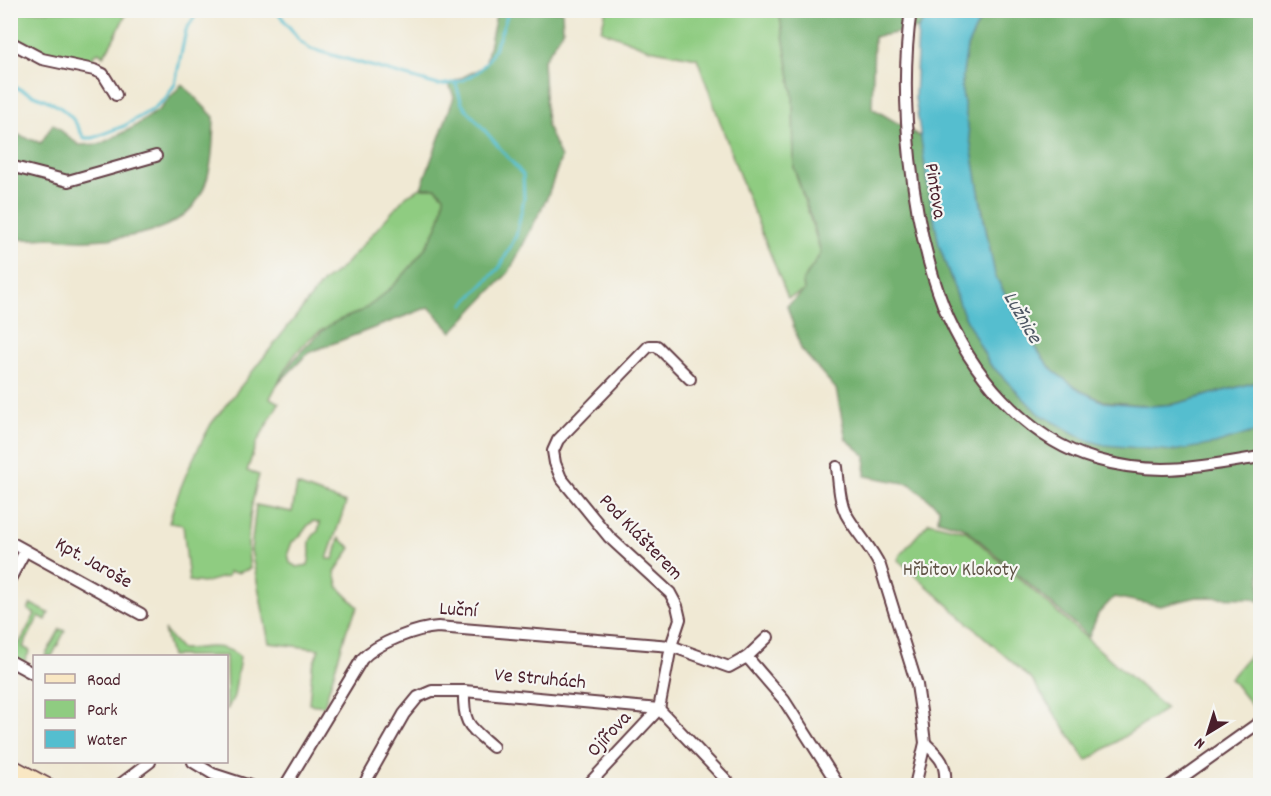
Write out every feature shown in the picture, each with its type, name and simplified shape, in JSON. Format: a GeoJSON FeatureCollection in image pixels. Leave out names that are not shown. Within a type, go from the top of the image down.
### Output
{"type":"FeatureCollection","features":[{"type":"Feature","properties":{"kind":"street","name":"Pintova"},"geometry":{"type":"LineString","coordinates":[[911,10],[907,42],[910,150],[922,231],[944,306],[957,335],[989,384],[1012,410],[1052,438],[1093,459],[1157,470],[1186,469],[1260,457]]}},
{"type":"Feature","properties":{"kind":"street"},"geometry":{"type":"LineString","coordinates":[[10,42],[42,59],[94,70],[103,75],[116,95]]}},
{"type":"Feature","properties":{"kind":"street"},"geometry":{"type":"LineString","coordinates":[[10,166],[68,181],[156,156]]}},
{"type":"Feature","properties":{"kind":"street","name":"Pod Klášterem"},"geometry":{"type":"LineString","coordinates":[[659,709],[671,646],[680,619],[677,606],[670,593],[609,537],[561,478],[553,451],[558,440],[649,346],[657,346],[690,379]]}},
{"type":"Feature","properties":{"kind":"street"},"geometry":{"type":"LineString","coordinates":[[837,468],[840,496],[845,513],[880,566],[916,685],[925,743],[915,786]]}},
{"type":"Feature","properties":{"kind":"street","name":"Kpt. Jaroše"},"geometry":{"type":"LineString","coordinates":[[10,542],[141,614]]}},
{"type":"Feature","properties":{"kind":"street","name":"Kpt. Jaroše"},"geometry":{"type":"LineString","coordinates":[[10,579],[25,551]]}},
{"type":"Feature","properties":{"kind":"street","name":"Luční"},"geometry":{"type":"LineString","coordinates":[[285,786],[369,651],[424,628],[671,646],[729,667],[747,657]]}},
{"type":"Feature","properties":{"kind":"street"},"geometry":{"type":"LineString","coordinates":[[768,637],[747,657],[784,700],[839,786]]}},
{"type":"Feature","properties":{"kind":"street"},"geometry":{"type":"LineString","coordinates":[[10,661],[33,673]]}},
{"type":"Feature","properties":{"kind":"street","name":"Ve Struhách"},"geometry":{"type":"LineString","coordinates":[[363,786],[404,714],[418,697],[432,691],[464,691],[659,709]]}},
{"type":"Feature","properties":{"kind":"street"},"geometry":{"type":"LineString","coordinates":[[464,691],[465,718],[472,729],[493,747]]}},
{"type":"Feature","properties":{"kind":"street"},"geometry":{"type":"LineString","coordinates":[[659,709],[732,786]]}},
{"type":"Feature","properties":{"kind":"street","name":"Ojířova"},"geometry":{"type":"LineString","coordinates":[[587,786],[659,709]]}},
{"type":"Feature","properties":{"kind":"street"},"geometry":{"type":"LineString","coordinates":[[1170,786],[1260,722]]}},
{"type":"Feature","properties":{"kind":"street"},"geometry":{"type":"LineString","coordinates":[[925,743],[940,757],[946,771],[945,786]]}},
{"type":"Feature","properties":{"kind":"street"},"geometry":{"type":"LineString","coordinates":[[117,786],[149,763]]}},
{"type":"Feature","properties":{"kind":"street"},"geometry":{"type":"LineString","coordinates":[[195,763],[213,774],[250,786]]}},
{"type":"Feature","properties":{"kind":"street"},"geometry":{"type":"LineString","coordinates":[[10,766],[47,786]]}},
{"type":"Feature","properties":{"kind":"green space"},"geometry":{"type":"Polygon","coordinates":[[[11,11],[128,11],[103,56],[99,52],[93,55],[94,61],[66,61],[45,54],[11,35],[11,11]]]}},
{"type":"Feature","properties":{"kind":"green space"},"geometry":{"type":"Polygon","coordinates":[[[497,11],[562,11],[563,31],[543,61],[547,126],[561,158],[547,198],[509,272],[452,332],[429,307],[308,353],[278,384],[294,360],[315,338],[334,323],[373,303],[405,273],[424,250],[437,227],[443,208],[444,196],[436,188],[421,188],[454,97],[449,84],[485,66],[497,11]]]}},
{"type":"Feature","properties":{"kind":"green space"},"geometry":{"type":"Polygon","coordinates":[[[606,11],[779,11],[793,96],[794,168],[821,253],[803,281],[804,291],[788,298],[744,188],[697,58],[649,49],[601,30],[606,11]]]}},
{"type":"Feature","properties":{"kind":"green space"},"geometry":{"type":"Polygon","coordinates":[[[779,11],[931,11],[918,29],[874,37],[872,108],[921,137],[939,245],[963,313],[989,363],[1038,413],[1249,434],[1260,430],[1260,602],[1252,598],[1197,597],[1160,606],[1114,597],[1098,614],[1089,637],[965,528],[938,520],[939,508],[910,484],[865,476],[866,456],[846,439],[836,389],[801,349],[787,306],[804,291],[803,281],[821,253],[794,168],[793,96],[779,11]]]}},
{"type":"Feature","properties":{"kind":"green space"},"geometry":{"type":"Polygon","coordinates":[[[987,11],[1260,11],[1260,381],[1175,404],[1151,406],[1104,401],[1081,391],[1053,371],[1040,354],[1019,321],[995,275],[961,86],[967,47],[987,11]]]}},
{"type":"Feature","properties":{"kind":"green space"},"geometry":{"type":"Polygon","coordinates":[[[182,84],[214,117],[212,152],[205,185],[194,205],[184,215],[145,233],[115,238],[79,240],[11,238],[10,132],[41,143],[53,124],[79,145],[100,144],[132,128],[160,109],[182,84]]]}},
{"type":"Feature","properties":{"kind":"green space"},"geometry":{"type":"Polygon","coordinates":[[[421,188],[436,188],[444,196],[439,223],[423,251],[379,299],[356,314],[313,335],[291,360],[270,398],[279,403],[256,444],[247,471],[259,475],[249,522],[250,569],[237,573],[229,572],[228,576],[203,583],[189,581],[183,525],[169,523],[187,472],[211,424],[323,282],[343,267],[407,195],[421,188]]]}},
{"type":"Feature","properties":{"kind":"green space"},"geometry":{"type":"Polygon","coordinates":[[[297,485],[346,503],[327,559],[334,559],[339,538],[351,548],[335,572],[339,588],[358,607],[347,629],[324,706],[309,704],[312,668],[319,649],[269,643],[251,550],[256,505],[292,512],[297,485]],[[314,521],[310,523],[292,542],[288,553],[290,563],[297,567],[308,565],[311,539],[318,531],[320,523],[314,521]]]}},
{"type":"Feature","properties":{"kind":"green space","name":"Hřbitov Klokoty"},"geometry":{"type":"Polygon","coordinates":[[[929,522],[966,531],[1166,709],[1087,761],[1032,680],[898,560],[929,522]]]}},
{"type":"Feature","properties":{"kind":"green space"},"geometry":{"type":"Polygon","coordinates":[[[31,604],[49,613],[46,620],[39,616],[23,647],[30,651],[23,664],[11,657],[12,641],[19,644],[35,614],[28,610],[31,604]]]}},
{"type":"Feature","properties":{"kind":"green space"},"geometry":{"type":"Polygon","coordinates":[[[60,629],[65,631],[53,655],[46,655],[60,629]]]}},
{"type":"Feature","properties":{"kind":"green space"},"geometry":{"type":"Polygon","coordinates":[[[164,630],[181,649],[219,647],[240,657],[234,696],[228,708],[228,655],[171,655],[164,630]]]}},
{"type":"Feature","properties":{"kind":"green space"},"geometry":{"type":"Polygon","coordinates":[[[1260,643],[1260,714],[1259,715],[1230,678],[1260,643]]]}},
{"type":"Feature","properties":{"kind":"water"},"geometry":{"type":"Polygon","coordinates":[[[931,11],[987,11],[967,47],[961,86],[983,215],[995,275],[1019,321],[1053,371],[1081,391],[1104,402],[1151,406],[1175,404],[1260,381],[1260,430],[1215,444],[1173,451],[1104,445],[1084,439],[1038,413],[989,363],[963,313],[939,245],[928,187],[915,98],[918,29],[931,11]]]}},
{"type":"Feature","properties":{"kind":"waterway"},"geometry":{"type":"LineString","coordinates":[[10,84],[65,111],[75,121],[84,138],[93,138],[124,126],[153,109],[165,99],[175,84],[186,30],[199,10]]}},
{"type":"Feature","properties":{"kind":"waterway"},"geometry":{"type":"LineString","coordinates":[[276,10],[301,42],[311,49],[438,85],[455,83],[468,78],[487,62],[499,39],[509,10]]}},
{"type":"Feature","properties":{"kind":"waterway"},"geometry":{"type":"LineString","coordinates":[[336,10],[412,13]]}},
{"type":"Feature","properties":{"kind":"waterway"},"geometry":{"type":"LineString","coordinates":[[418,14],[428,10]]}},
{"type":"Feature","properties":{"kind":"waterway"},"geometry":{"type":"LineString","coordinates":[[456,84],[462,104],[523,175],[524,199],[516,236],[500,267],[464,304]]}},
{"type":"Feature","properties":{"kind":"water label","name":"Lužnice"},"geometry":{"type":"Point","coordinates":[1021,318]}}]}
